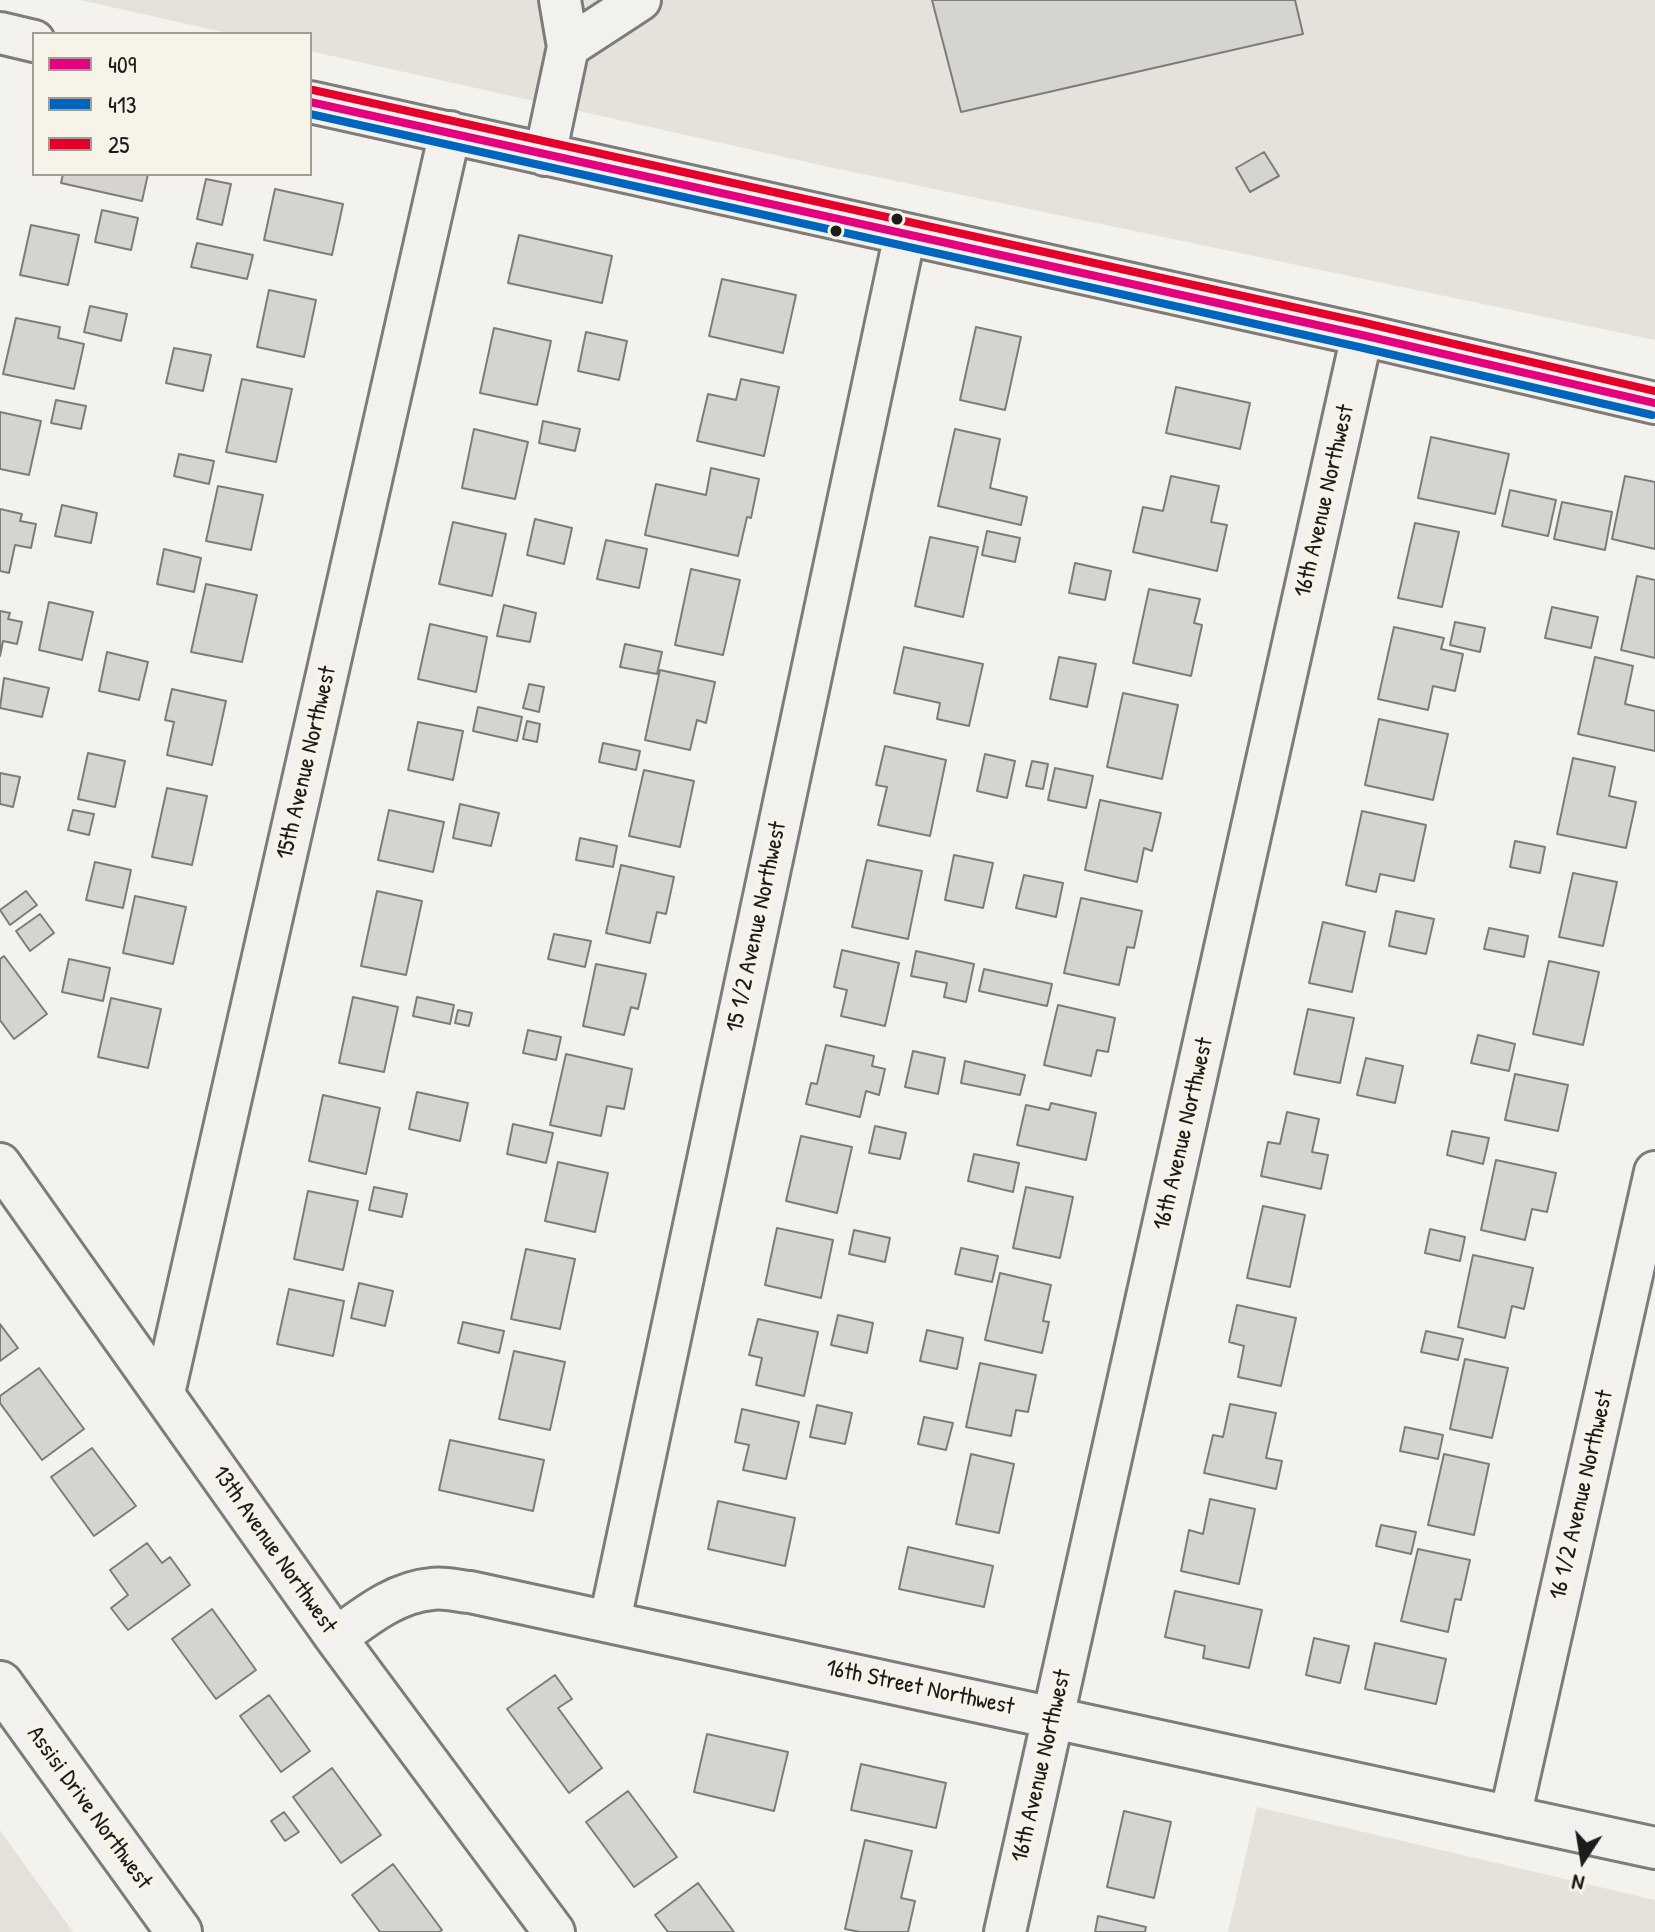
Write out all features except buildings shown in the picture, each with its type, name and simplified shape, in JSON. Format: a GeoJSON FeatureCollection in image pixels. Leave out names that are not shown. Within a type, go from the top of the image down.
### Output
{"type":"FeatureCollection","features":[{"type":"Feature","properties":{"kind":"main road","name":"Assisi Drive Northwest"},"geometry":{"type":"LineString","coordinates":[[0,1684],[179,1932]]}},
{"type":"Feature","properties":{"kind":"street"},"geometry":{"type":"LineString","coordinates":[[545,155],[568,47],[560,0]]}},
{"type":"Feature","properties":{"kind":"street"},"geometry":{"type":"LineString","coordinates":[[568,47],[640,0]]}},
{"type":"Feature","properties":{"kind":"street"},"geometry":{"type":"LineString","coordinates":[[0,33],[32,41]]}},
{"type":"Feature","properties":{"kind":"street"},"geometry":{"type":"LineString","coordinates":[[312,102],[1655,403]]}},
{"type":"Feature","properties":{"kind":"street","name":"15th Avenue Northwest"},"geometry":{"type":"LineString","coordinates":[[164,1393],[450,132]]}},
{"type":"Feature","properties":{"kind":"street","name":"15 1/2 Avenue Northwest"},"geometry":{"type":"LineString","coordinates":[[610,1620],[905,234]]}},
{"type":"Feature","properties":{"kind":"street","name":"16th Avenue Northwest"},"geometry":{"type":"LineString","coordinates":[[1005,1932],[1362,335]]}},
{"type":"Feature","properties":{"kind":"street","name":"13th Avenue Northwest"},"geometry":{"type":"LineString","coordinates":[[0,1164],[336,1638],[554,1932]]}},
{"type":"Feature","properties":{"kind":"street","name":"16 1/2 Avenue Northwest"},"geometry":{"type":"LineString","coordinates":[[1510,1817],[1655,1172]]}},
{"type":"Feature","properties":{"kind":"street","name":"16th Street Northwest"},"geometry":{"type":"LineString","coordinates":[[336,1638],[375,1609],[412,1593],[434,1588],[470,1592],[1655,1848]]}},
{"type":"Feature","properties":{"kind":"shaded area"},"geometry":{"type":"Polygon","coordinates":[[[80,0],[1655,0],[1655,340],[829,167],[312,51],[312,32],[223,32],[80,0]]]}},
{"type":"Feature","properties":{"kind":"shaded area"},"geometry":{"type":"Polygon","coordinates":[[[1536,0],[1655,0],[1655,56],[1614,246],[1371,195],[1412,4],[1529,29],[1536,0]]]}},
{"type":"Feature","properties":{"kind":"shaded area"},"geometry":{"type":"Polygon","coordinates":[[[1257,1807],[1655,1900],[1655,1932],[1228,1932],[1257,1807]]]}},
{"type":"Feature","properties":{"kind":"shaded area"},"geometry":{"type":"Polygon","coordinates":[[[0,1830],[73,1932],[0,1932],[0,1830]]]}},
{"type":"Feature","properties":{"kind":"transit line","name":"25"},"geometry":{"type":"LineString","coordinates":[[313,90],[1365,323],[1655,391]]}},
{"type":"Feature","properties":{"kind":"transit line","name":"409"},"geometry":{"type":"LineString","coordinates":[[312,102],[1655,403]]}},
{"type":"Feature","properties":{"kind":"transit line","name":"413"},"geometry":{"type":"LineString","coordinates":[[312,114],[1652,415]]}}]}
